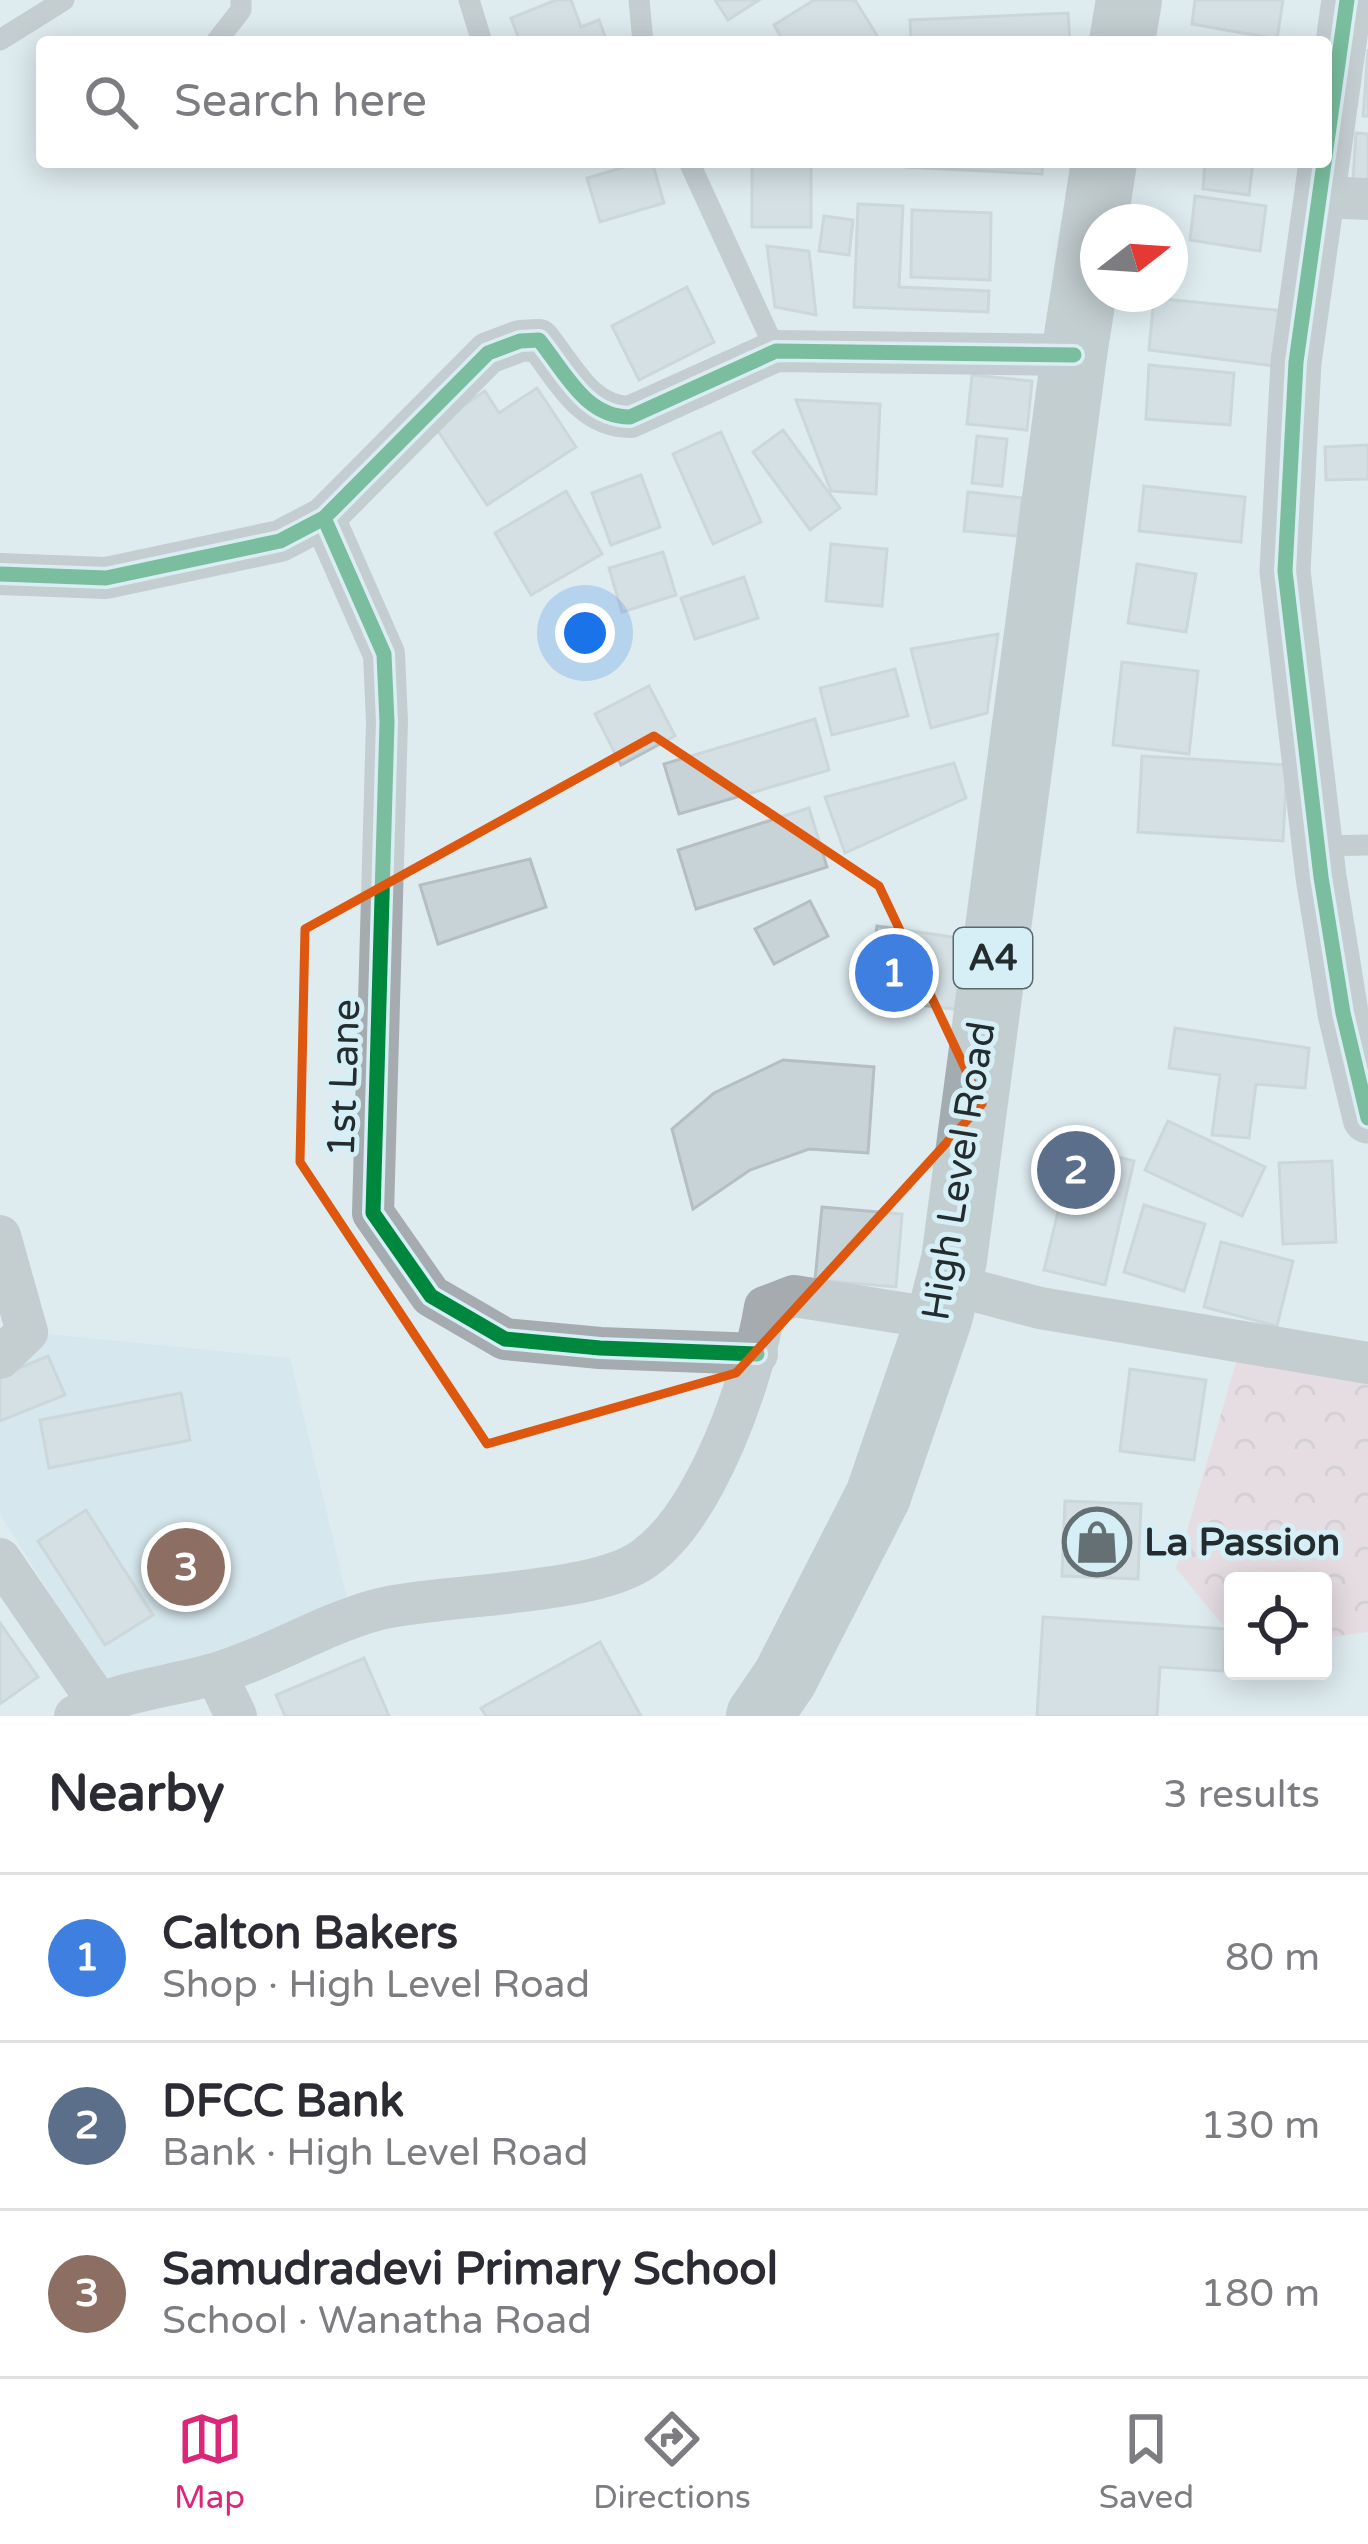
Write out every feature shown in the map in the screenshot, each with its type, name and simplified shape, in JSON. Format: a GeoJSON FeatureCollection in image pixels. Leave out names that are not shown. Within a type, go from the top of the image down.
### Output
{"type":"FeatureCollection","features":[{"type":"Feature","properties":{"kind":"highway"},"geometry":{"type":"LineString","coordinates":[[1123,36],[1129,0]]}},
{"type":"Feature","properties":{"kind":"highway","name":"High Level Road"},"geometry":{"type":"LineString","coordinates":[[759,1716],[785,1678],[878,1496],[954,1260],[1103,168]]}},
{"type":"Feature","properties":{"kind":"street"},"geometry":{"type":"LineString","coordinates":[[1347,0],[1345,198],[1296,362],[1285,571],[1342,1012],[1368,1118]]}},
{"type":"Feature","properties":{"kind":"street"},"geometry":{"type":"LineString","coordinates":[[0,574],[106,578],[280,541],[324,518],[488,353],[504,347],[539,340],[589,404],[607,417],[630,417],[776,352],[1074,355]]}},
{"type":"Feature","properties":{"kind":"street","name":"1st Lane"},"geometry":{"type":"LineString","coordinates":[[324,518],[384,654],[387,722],[373,1213],[430,1296],[506,1339],[757,1354]]}},
{"type":"Feature","properties":{"kind":"street"},"geometry":{"type":"LineString","coordinates":[[0,1237],[27,1332],[0,1358]]}},
{"type":"Feature","properties":{"kind":"street"},"geometry":{"type":"LineString","coordinates":[[0,1559],[87,1709],[216,1674],[376,1610],[604,1577],[645,1558],[698,1499],[757,1354],[765,1306],[794,1296],[1040,1308],[1368,1363]]}},
{"type":"Feature","properties":{"kind":"street"},"geometry":{"type":"LineString","coordinates":[[216,1674],[236,1716]]}},
{"type":"Feature","properties":{"kind":"lane"},"geometry":{"type":"LineString","coordinates":[[0,40],[64,0]]}},
{"type":"Feature","properties":{"kind":"lane"},"geometry":{"type":"LineString","coordinates":[[221,36],[241,10],[241,0]]}},
{"type":"Feature","properties":{"kind":"lane"},"geometry":{"type":"LineString","coordinates":[[470,0],[480,36]]}},
{"type":"Feature","properties":{"kind":"lane"},"geometry":{"type":"LineString","coordinates":[[639,0],[642,36]]}},
{"type":"Feature","properties":{"kind":"lane"},"geometry":{"type":"LineString","coordinates":[[692,168],[776,352]]}},
{"type":"Feature","properties":{"kind":"lane"},"geometry":{"type":"LineString","coordinates":[[1317,846],[1368,845]]}},
{"type":"Feature","properties":{"kind":"highlighted area"},"geometry":{"type":"Polygon","coordinates":[[[654,736],[879,886],[982,1104],[736,1373],[487,1444],[300,1162],[305,929],[654,736]]]}},
{"type":"Feature","properties":{"kind":"shaded area"},"geometry":{"type":"Polygon","coordinates":[[[27,1332],[290,1358],[352,1619],[114,1696],[0,1514],[0,1358],[27,1332]]]}},
{"type":"Feature","properties":{"kind":"green space"},"geometry":{"type":"Polygon","coordinates":[[[1238,1356],[1368,1371],[1368,1632],[1332,1637],[1332,1572],[1224,1572],[1224,1627],[1176,1568],[1238,1356]]]}},
{"type":"Feature","properties":{"kind":"building"},"geometry":{"type":"Polygon","coordinates":[[[556,0],[571,0],[581,27],[599,20],[605,36],[518,36],[511,18],[556,0]]]}},
{"type":"Feature","properties":{"kind":"building"},"geometry":{"type":"Polygon","coordinates":[[[715,0],[759,0],[728,20],[715,0]]]}},
{"type":"Feature","properties":{"kind":"building"},"geometry":{"type":"Polygon","coordinates":[[[814,0],[855,0],[877,36],[780,36],[774,25],[814,0]]]}},
{"type":"Feature","properties":{"kind":"building"},"geometry":{"type":"Polygon","coordinates":[[[1195,0],[1283,0],[1277,36],[1192,24],[1195,0]]]}},
{"type":"Feature","properties":{"kind":"building"},"geometry":{"type":"Polygon","coordinates":[[[1068,13],[1070,36],[911,36],[910,20],[1068,13]]]}},
{"type":"Feature","properties":{"kind":"building"},"geometry":{"type":"Polygon","coordinates":[[[1368,49],[1368,116],[1363,116],[1368,49]]]}},
{"type":"Feature","properties":{"kind":"building"},"geometry":{"type":"Polygon","coordinates":[[[1356,133],[1368,134],[1368,181],[1353,180],[1356,133]]]}},
{"type":"Feature","properties":{"kind":"building"},"geometry":{"type":"Polygon","coordinates":[[[621,168],[654,168],[664,203],[600,222],[587,178],[621,168]]]}},
{"type":"Feature","properties":{"kind":"building"},"geometry":{"type":"Polygon","coordinates":[[[752,168],[811,168],[811,227],[752,227],[752,168]]]}},
{"type":"Feature","properties":{"kind":"building"},"geometry":{"type":"Polygon","coordinates":[[[925,168],[1042,168],[1042,174],[925,168]]]}},
{"type":"Feature","properties":{"kind":"building"},"geometry":{"type":"Polygon","coordinates":[[[1205,168],[1252,168],[1249,195],[1203,189],[1205,168]]]}},
{"type":"Feature","properties":{"kind":"building"},"geometry":{"type":"Polygon","coordinates":[[[1195,196],[1266,206],[1260,251],[1190,240],[1195,196]]]}},
{"type":"Feature","properties":{"kind":"building"},"geometry":{"type":"Polygon","coordinates":[[[858,204],[903,206],[899,287],[989,291],[988,312],[854,307],[858,204]]]}},
{"type":"Feature","properties":{"kind":"building"},"geometry":{"type":"Polygon","coordinates":[[[912,210],[991,213],[990,280],[911,277],[912,210]]]}},
{"type":"Feature","properties":{"kind":"building"},"geometry":{"type":"Polygon","coordinates":[[[824,216],[853,220],[849,255],[819,251],[824,216]]]}},
{"type":"Feature","properties":{"kind":"building"},"geometry":{"type":"Polygon","coordinates":[[[767,246],[809,251],[816,315],[775,307],[767,246]]]}},
{"type":"Feature","properties":{"kind":"building"},"geometry":{"type":"Polygon","coordinates":[[[687,287],[714,342],[639,380],[612,326],[687,287]]]}},
{"type":"Feature","properties":{"kind":"building"},"geometry":{"type":"Polygon","coordinates":[[[1188,301],[1285,311],[1281,367],[1149,350],[1153,312],[1188,312],[1188,301]]]}},
{"type":"Feature","properties":{"kind":"building"},"geometry":{"type":"Polygon","coordinates":[[[1149,365],[1234,373],[1230,425],[1146,419],[1149,365]]]}},
{"type":"Feature","properties":{"kind":"building"},"geometry":{"type":"Polygon","coordinates":[[[972,375],[1032,381],[1027,430],[967,424],[972,375]]]}},
{"type":"Feature","properties":{"kind":"building"},"geometry":{"type":"Polygon","coordinates":[[[537,388],[576,447],[487,505],[434,425],[485,391],[499,413],[537,388]]]}},
{"type":"Feature","properties":{"kind":"building"},"geometry":{"type":"Polygon","coordinates":[[[796,400],[880,404],[876,494],[831,491],[796,400]]]}},
{"type":"Feature","properties":{"kind":"building"},"geometry":{"type":"Polygon","coordinates":[[[783,430],[840,508],[810,530],[753,452],[783,430]]]}},
{"type":"Feature","properties":{"kind":"building"},"geometry":{"type":"Polygon","coordinates":[[[721,432],[761,522],[713,544],[673,454],[721,432]]]}},
{"type":"Feature","properties":{"kind":"building"},"geometry":{"type":"Polygon","coordinates":[[[977,436],[1007,439],[1002,486],[972,483],[977,436]]]}},
{"type":"Feature","properties":{"kind":"building"},"geometry":{"type":"Polygon","coordinates":[[[1368,445],[1368,479],[1326,480],[1325,447],[1368,445]]]}},
{"type":"Feature","properties":{"kind":"building"},"geometry":{"type":"Polygon","coordinates":[[[641,475],[660,527],[611,545],[592,493],[641,475]]]}},
{"type":"Feature","properties":{"kind":"building"},"geometry":{"type":"Polygon","coordinates":[[[1144,486],[1245,497],[1241,542],[1139,531],[1144,486]]]}},
{"type":"Feature","properties":{"kind":"building"},"geometry":{"type":"Polygon","coordinates":[[[566,491],[602,554],[531,595],[495,533],[566,491]]]}},
{"type":"Feature","properties":{"kind":"building"},"geometry":{"type":"Polygon","coordinates":[[[968,492],[1022,498],[1018,536],[964,531],[968,492]]]}},
{"type":"Feature","properties":{"kind":"building"},"geometry":{"type":"Polygon","coordinates":[[[831,544],[887,549],[882,606],[826,601],[831,544]]]}},
{"type":"Feature","properties":{"kind":"building"},"geometry":{"type":"Polygon","coordinates":[[[663,552],[676,595],[622,612],[609,568],[663,552]]]}},
{"type":"Feature","properties":{"kind":"building"},"geometry":{"type":"Polygon","coordinates":[[[1137,564],[1196,574],[1186,632],[1128,623],[1137,564]]]}},
{"type":"Feature","properties":{"kind":"building"},"geometry":{"type":"Polygon","coordinates":[[[744,577],[758,618],[695,639],[681,598],[744,577]]]}},
{"type":"Feature","properties":{"kind":"building"},"geometry":{"type":"Polygon","coordinates":[[[998,634],[987,713],[931,728],[911,649],[998,634]]]}},
{"type":"Feature","properties":{"kind":"building"},"geometry":{"type":"Polygon","coordinates":[[[1122,662],[1198,671],[1189,754],[1113,745],[1122,662]]]}},
{"type":"Feature","properties":{"kind":"building"},"geometry":{"type":"Polygon","coordinates":[[[895,669],[908,716],[832,735],[820,688],[895,669]]]}},
{"type":"Feature","properties":{"kind":"building"},"geometry":{"type":"Polygon","coordinates":[[[649,686],[675,736],[621,765],[595,714],[649,686]]]}},
{"type":"Feature","properties":{"kind":"building"},"geometry":{"type":"Polygon","coordinates":[[[815,719],[829,770],[679,814],[664,764],[815,719]]]}},
{"type":"Feature","properties":{"kind":"building"},"geometry":{"type":"Polygon","coordinates":[[[1142,756],[1287,765],[1283,841],[1138,832],[1142,756]]]}},
{"type":"Feature","properties":{"kind":"building"},"geometry":{"type":"Polygon","coordinates":[[[954,763],[966,798],[845,853],[825,797],[954,763]]]}},
{"type":"Feature","properties":{"kind":"building"},"geometry":{"type":"Polygon","coordinates":[[[809,808],[827,867],[696,909],[678,850],[809,808]]]}},
{"type":"Feature","properties":{"kind":"building"},"geometry":{"type":"Polygon","coordinates":[[[530,859],[546,907],[438,944],[420,885],[530,859]]]}},
{"type":"Feature","properties":{"kind":"building"},"geometry":{"type":"Polygon","coordinates":[[[810,901],[828,936],[774,964],[755,929],[810,901]]]}},
{"type":"Feature","properties":{"kind":"building"},"geometry":{"type":"Polygon","coordinates":[[[877,926],[966,939],[955,1009],[866,999],[877,926]]]}},
{"type":"Feature","properties":{"kind":"building"},"geometry":{"type":"Polygon","coordinates":[[[1175,1028],[1309,1048],[1305,1088],[1256,1084],[1249,1138],[1212,1135],[1220,1075],[1169,1068],[1175,1028]]]}},
{"type":"Feature","properties":{"kind":"building"},"geometry":{"type":"Polygon","coordinates":[[[783,1060],[874,1067],[868,1153],[809,1149],[750,1170],[693,1209],[672,1129],[714,1093],[783,1060]]]}},
{"type":"Feature","properties":{"kind":"building"},"geometry":{"type":"Polygon","coordinates":[[[1168,1121],[1265,1167],[1242,1216],[1145,1170],[1168,1121]]]}},
{"type":"Feature","properties":{"kind":"building"},"geometry":{"type":"Polygon","coordinates":[[[1074,1146],[1134,1161],[1105,1285],[1044,1270],[1074,1146]]]}},
{"type":"Feature","properties":{"kind":"building"},"geometry":{"type":"Polygon","coordinates":[[[1332,1161],[1336,1242],[1283,1244],[1279,1163],[1332,1161]]]}},
{"type":"Feature","properties":{"kind":"building"},"geometry":{"type":"Polygon","coordinates":[[[1144,1205],[1205,1224],[1184,1291],[1124,1272],[1144,1205]]]}},
{"type":"Feature","properties":{"kind":"building"},"geometry":{"type":"Polygon","coordinates":[[[822,1207],[902,1214],[896,1287],[815,1280],[822,1207]]]}},
{"type":"Feature","properties":{"kind":"building"},"geometry":{"type":"Polygon","coordinates":[[[1221,1242],[1293,1261],[1277,1326],[1204,1307],[1221,1242]]]}},
{"type":"Feature","properties":{"kind":"building"},"geometry":{"type":"Polygon","coordinates":[[[48,1356],[65,1395],[0,1421],[0,1376],[48,1356]]]}},
{"type":"Feature","properties":{"kind":"building"},"geometry":{"type":"Polygon","coordinates":[[[1130,1369],[1206,1380],[1194,1460],[1120,1451],[1130,1369]]]}},
{"type":"Feature","properties":{"kind":"building"},"geometry":{"type":"Polygon","coordinates":[[[181,1393],[190,1440],[49,1468],[40,1420],[181,1393]]]}},
{"type":"Feature","properties":{"kind":"building"},"geometry":{"type":"Polygon","coordinates":[[[1065,1501],[1141,1504],[1138,1579],[1062,1576],[1065,1501]]]}},
{"type":"Feature","properties":{"kind":"building"},"geometry":{"type":"Polygon","coordinates":[[[86,1510],[153,1615],[105,1645],[38,1541],[86,1510]]]}},
{"type":"Feature","properties":{"kind":"building"},"geometry":{"type":"Polygon","coordinates":[[[1043,1617],[1224,1629],[1223,1671],[1160,1667],[1157,1716],[1037,1716],[1043,1617]]]}},
{"type":"Feature","properties":{"kind":"building"},"geometry":{"type":"Polygon","coordinates":[[[0,1623],[38,1677],[0,1704],[0,1623]]]}},
{"type":"Feature","properties":{"kind":"building"},"geometry":{"type":"Polygon","coordinates":[[[600,1642],[641,1716],[486,1716],[481,1708],[600,1642]]]}},
{"type":"Feature","properties":{"kind":"building"},"geometry":{"type":"Polygon","coordinates":[[[364,1658],[389,1716],[285,1716],[276,1695],[364,1658]]]}},
{"type":"Feature","properties":{"kind":"cycle path"},"geometry":{"type":"LineString","coordinates":[[1332,106],[1347,0]]}},
{"type":"Feature","properties":{"kind":"cycle path"},"geometry":{"type":"LineString","coordinates":[[1323,168],[1296,362],[1285,571],[1321,877],[1343,1013],[1368,1118]]}},
{"type":"Feature","properties":{"kind":"cycle path"},"geometry":{"type":"LineString","coordinates":[[0,574],[106,578],[280,541],[324,518],[488,353],[520,341],[539,340],[588,401],[614,415],[630,417],[776,351],[1074,355]]}},
{"type":"Feature","properties":{"kind":"cycle path"},"geometry":{"type":"LineString","coordinates":[[324,518],[384,654],[387,722],[373,1213],[431,1296],[505,1339],[757,1354]]}},
{"type":"Feature","properties":{"kind":"place","name":"Calton Bakers"},"geometry":{"type":"Point","coordinates":[894,973]}},
{"type":"Feature","properties":{"kind":"place","name":"DFCC Bank"},"geometry":{"type":"Point","coordinates":[1076,1170]}},
{"type":"Feature","properties":{"kind":"place","name":"La Passion"},"geometry":{"type":"Point","coordinates":[1097,1542]}},
{"type":"Feature","properties":{"kind":"place","name":"Samudradevi Primary School"},"geometry":{"type":"Point","coordinates":[186,1567]}}]}
